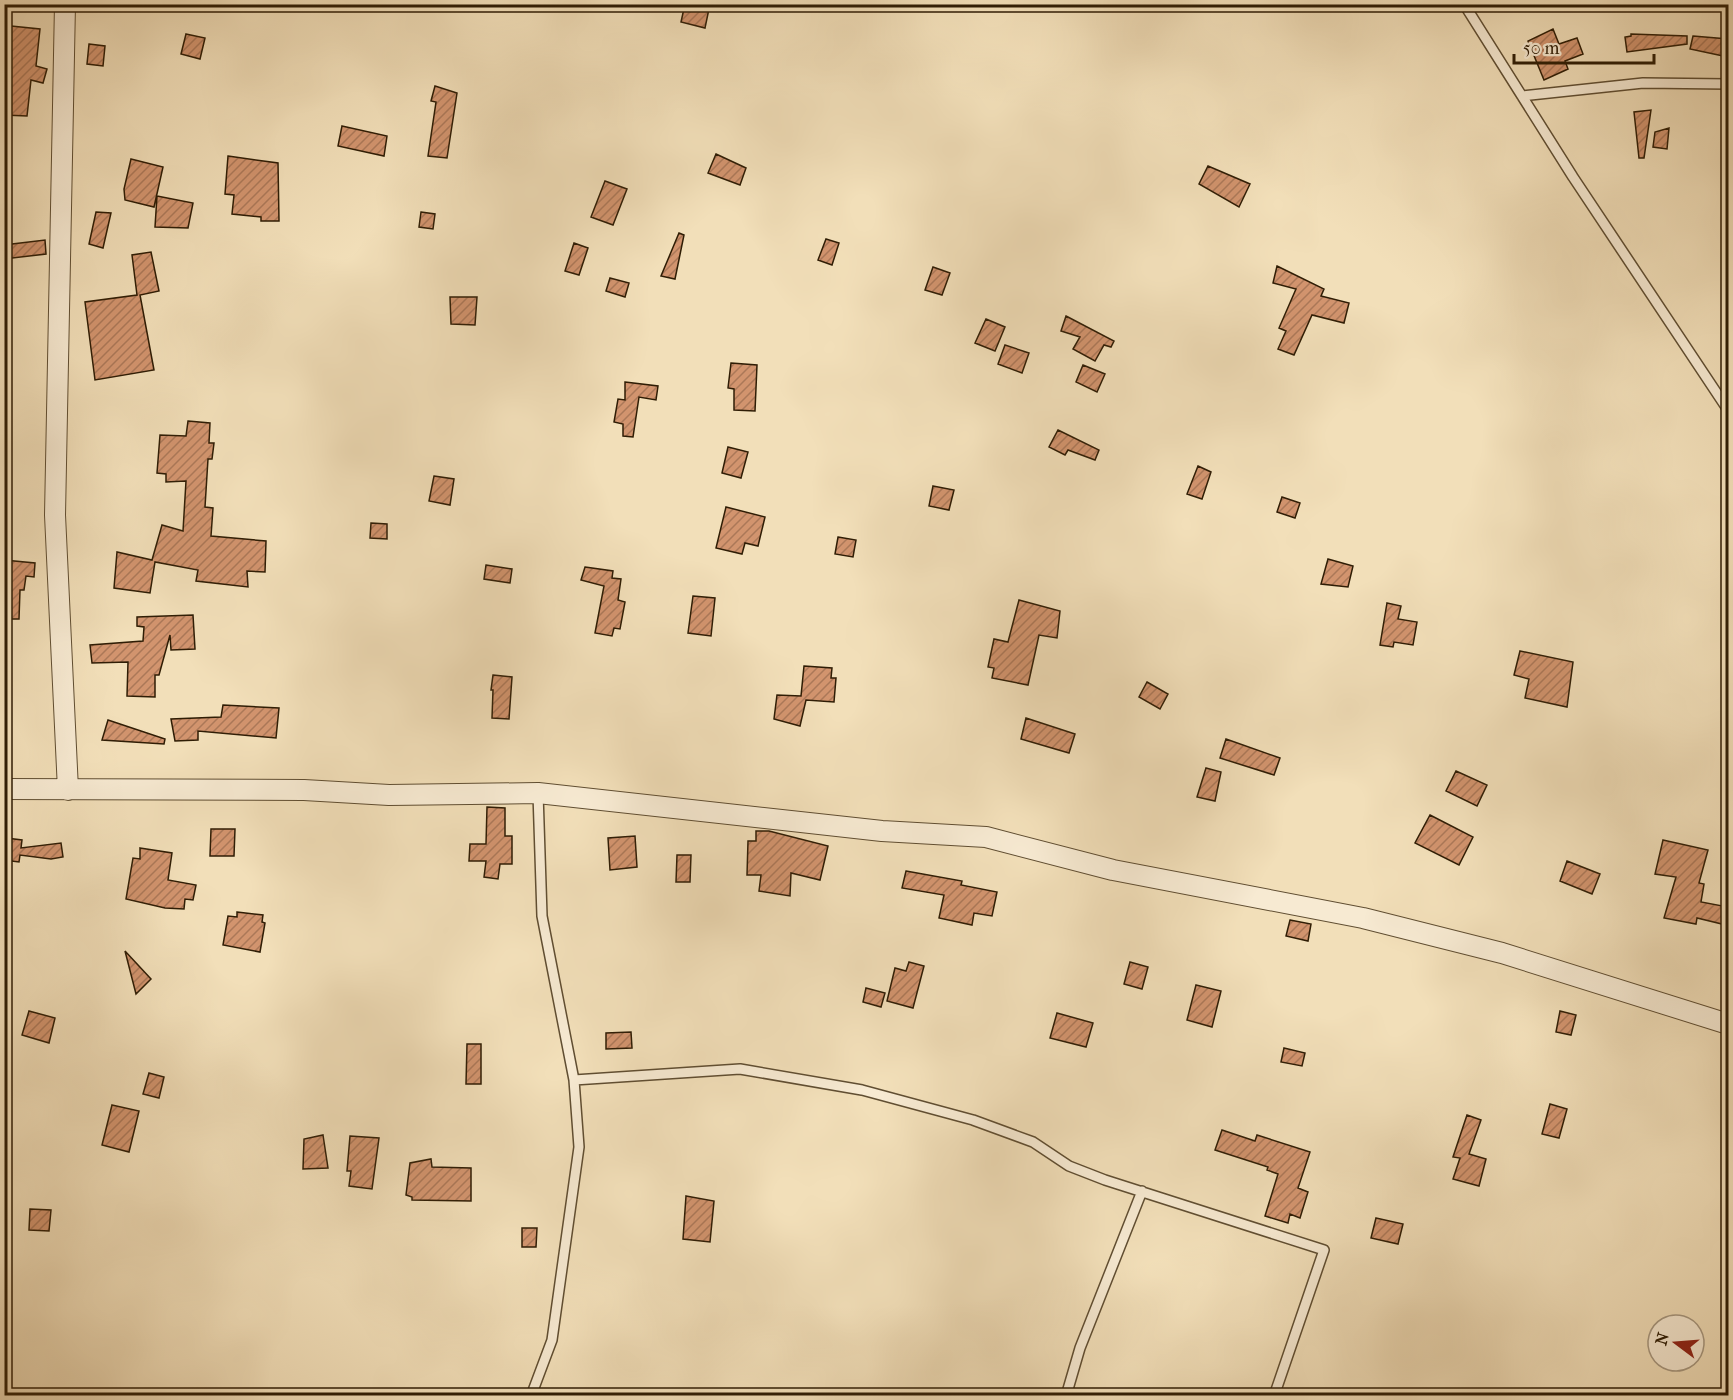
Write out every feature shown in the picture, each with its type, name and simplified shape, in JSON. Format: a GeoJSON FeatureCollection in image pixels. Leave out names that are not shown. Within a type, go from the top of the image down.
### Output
{"type":"FeatureCollection","features":[{"type":"Feature","properties":{"kind":"street"},"geometry":{"type":"LineString","coordinates":[[65,4],[55,515],[68,790]]}},
{"type":"Feature","properties":{"kind":"street"},"geometry":{"type":"LineString","coordinates":[[4,789],[304,790],[389,795],[538,793],[882,831],[986,837],[1113,870],[1363,918],[1502,953],[1728,1024]]}},
{"type":"Feature","properties":{"kind":"lane"},"geometry":{"type":"LineString","coordinates":[[1464,4],[1728,410]]}},
{"type":"Feature","properties":{"kind":"lane"},"geometry":{"type":"LineString","coordinates":[[1522,96],[1642,83],[1728,84]]}},
{"type":"Feature","properties":{"kind":"lane"},"geometry":{"type":"LineString","coordinates":[[531,1395],[552,1340],[579,1147],[573,1080],[542,916],[538,793]]}},
{"type":"Feature","properties":{"kind":"lane"},"geometry":{"type":"LineString","coordinates":[[573,1080],[740,1069],[862,1090],[974,1120],[1034,1142],[1069,1166],[1324,1250],[1274,1395]]}},
{"type":"Feature","properties":{"kind":"lane"},"geometry":{"type":"LineString","coordinates":[[1066,1395],[1080,1348],[1142,1191]]}},
{"type":"Feature","properties":{"kind":"building"},"geometry":{"type":"Polygon","coordinates":[[[685,4],[710,4],[705,28],[681,22],[685,4]]]}},
{"type":"Feature","properties":{"kind":"building"},"geometry":{"type":"Polygon","coordinates":[[[11,26],[40,29],[36,66],[47,69],[43,83],[31,80],[27,116],[4,115],[4,56],[8,56],[11,26]]]}},
{"type":"Feature","properties":{"kind":"building"},"geometry":{"type":"Polygon","coordinates":[[[1553,29],[1559,44],[1577,38],[1583,54],[1565,61],[1568,69],[1544,80],[1528,41],[1553,29]]]}},
{"type":"Feature","properties":{"kind":"building"},"geometry":{"type":"Polygon","coordinates":[[[186,34],[205,38],[200,59],[181,54],[186,34]]]}},
{"type":"Feature","properties":{"kind":"building"},"geometry":{"type":"Polygon","coordinates":[[[1631,34],[1687,36],[1687,44],[1627,52],[1625,37],[1631,34]]]}},
{"type":"Feature","properties":{"kind":"building"},"geometry":{"type":"Polygon","coordinates":[[[1693,36],[1728,39],[1728,57],[1690,49],[1693,36]]]}},
{"type":"Feature","properties":{"kind":"building"},"geometry":{"type":"Polygon","coordinates":[[[89,44],[105,46],[103,66],[87,64],[89,44]]]}},
{"type":"Feature","properties":{"kind":"building"},"geometry":{"type":"Polygon","coordinates":[[[435,86],[457,93],[447,158],[428,156],[436,102],[431,101],[435,86]]]}},
{"type":"Feature","properties":{"kind":"building"},"geometry":{"type":"Polygon","coordinates":[[[1651,110],[1644,158],[1639,158],[1634,112],[1651,110]]]}},
{"type":"Feature","properties":{"kind":"building"},"geometry":{"type":"Polygon","coordinates":[[[342,126],[387,136],[384,156],[338,146],[342,126]]]}},
{"type":"Feature","properties":{"kind":"building"},"geometry":{"type":"Polygon","coordinates":[[[1669,128],[1667,149],[1653,147],[1655,132],[1669,128]]]}},
{"type":"Feature","properties":{"kind":"building"},"geometry":{"type":"Polygon","coordinates":[[[716,154],[746,168],[740,185],[708,173],[716,154]]]}},
{"type":"Feature","properties":{"kind":"building"},"geometry":{"type":"Polygon","coordinates":[[[228,156],[278,163],[279,221],[261,221],[261,217],[232,214],[234,195],[225,194],[228,156]]]}},
{"type":"Feature","properties":{"kind":"building"},"geometry":{"type":"Polygon","coordinates":[[[131,159],[163,167],[154,207],[125,200],[124,189],[131,159]]]}},
{"type":"Feature","properties":{"kind":"building"},"geometry":{"type":"Polygon","coordinates":[[[1208,166],[1250,184],[1239,207],[1199,184],[1208,166]]]}},
{"type":"Feature","properties":{"kind":"building"},"geometry":{"type":"Polygon","coordinates":[[[605,181],[627,189],[613,225],[591,217],[605,181]]]}},
{"type":"Feature","properties":{"kind":"building"},"geometry":{"type":"Polygon","coordinates":[[[157,196],[193,203],[188,228],[155,227],[157,196]]]}},
{"type":"Feature","properties":{"kind":"building"},"geometry":{"type":"Polygon","coordinates":[[[96,212],[111,213],[103,248],[89,244],[96,212]]]}},
{"type":"Feature","properties":{"kind":"building"},"geometry":{"type":"Polygon","coordinates":[[[421,212],[435,214],[433,229],[419,227],[421,212]]]}},
{"type":"Feature","properties":{"kind":"building"},"geometry":{"type":"Polygon","coordinates":[[[679,233],[684,235],[675,279],[661,276],[679,233]]]}},
{"type":"Feature","properties":{"kind":"building"},"geometry":{"type":"Polygon","coordinates":[[[826,239],[839,243],[832,265],[818,260],[826,239]]]}},
{"type":"Feature","properties":{"kind":"building"},"geometry":{"type":"Polygon","coordinates":[[[45,240],[46,254],[4,259],[4,245],[45,240]]]}},
{"type":"Feature","properties":{"kind":"building"},"geometry":{"type":"Polygon","coordinates":[[[574,243],[588,248],[579,275],[565,271],[574,243]]]}},
{"type":"Feature","properties":{"kind":"building"},"geometry":{"type":"Polygon","coordinates":[[[151,252],[159,291],[140,295],[154,370],[95,380],[85,302],[137,295],[132,255],[151,252]]]}},
{"type":"Feature","properties":{"kind":"building"},"geometry":{"type":"Polygon","coordinates":[[[1277,266],[1324,289],[1321,296],[1349,303],[1344,323],[1312,315],[1294,355],[1278,349],[1286,331],[1279,328],[1296,289],[1273,283],[1277,266]]]}},
{"type":"Feature","properties":{"kind":"building"},"geometry":{"type":"Polygon","coordinates":[[[933,267],[950,273],[942,295],[925,290],[933,267]]]}},
{"type":"Feature","properties":{"kind":"building"},"geometry":{"type":"Polygon","coordinates":[[[610,278],[629,283],[625,297],[606,291],[610,278]]]}},
{"type":"Feature","properties":{"kind":"building"},"geometry":{"type":"Polygon","coordinates":[[[450,297],[477,297],[475,325],[451,324],[450,297]]]}},
{"type":"Feature","properties":{"kind":"building"},"geometry":{"type":"Polygon","coordinates":[[[1066,316],[1114,341],[1111,347],[1104,345],[1095,361],[1073,349],[1080,337],[1061,331],[1066,316]]]}},
{"type":"Feature","properties":{"kind":"building"},"geometry":{"type":"Polygon","coordinates":[[[986,319],[1005,327],[995,351],[975,343],[986,319]]]}},
{"type":"Feature","properties":{"kind":"building"},"geometry":{"type":"Polygon","coordinates":[[[1005,345],[1029,353],[1022,373],[998,364],[1005,345]]]}},
{"type":"Feature","properties":{"kind":"building"},"geometry":{"type":"Polygon","coordinates":[[[731,363],[757,365],[755,411],[734,410],[734,389],[728,388],[731,363]]]}},
{"type":"Feature","properties":{"kind":"building"},"geometry":{"type":"Polygon","coordinates":[[[1083,365],[1105,374],[1097,392],[1076,382],[1083,365]]]}},
{"type":"Feature","properties":{"kind":"building"},"geometry":{"type":"Polygon","coordinates":[[[625,382],[658,386],[656,400],[639,397],[633,437],[623,436],[623,424],[614,422],[618,399],[625,400],[625,382]]]}},
{"type":"Feature","properties":{"kind":"building"},"geometry":{"type":"Polygon","coordinates":[[[188,421],[210,423],[209,443],[214,443],[212,459],[208,459],[205,507],[213,508],[211,536],[266,541],[265,572],[247,571],[248,587],[196,581],[198,570],[155,562],[150,593],[114,588],[117,552],[152,560],[162,525],[183,531],[186,481],[166,482],[166,474],[157,473],[160,435],[186,436],[188,421]]]}},
{"type":"Feature","properties":{"kind":"building"},"geometry":{"type":"Polygon","coordinates":[[[1058,430],[1099,450],[1095,460],[1068,450],[1065,455],[1049,447],[1058,430]]]}},
{"type":"Feature","properties":{"kind":"building"},"geometry":{"type":"Polygon","coordinates":[[[728,447],[748,452],[741,478],[722,473],[728,447]]]}},
{"type":"Feature","properties":{"kind":"building"},"geometry":{"type":"Polygon","coordinates":[[[1198,466],[1211,472],[1202,499],[1187,494],[1198,466]]]}},
{"type":"Feature","properties":{"kind":"building"},"geometry":{"type":"Polygon","coordinates":[[[434,476],[454,479],[450,505],[429,501],[434,476]]]}},
{"type":"Feature","properties":{"kind":"building"},"geometry":{"type":"Polygon","coordinates":[[[933,486],[954,490],[949,510],[929,506],[933,486]]]}},
{"type":"Feature","properties":{"kind":"building"},"geometry":{"type":"Polygon","coordinates":[[[1282,497],[1300,503],[1295,518],[1277,512],[1282,497]]]}},
{"type":"Feature","properties":{"kind":"building"},"geometry":{"type":"Polygon","coordinates":[[[726,507],[765,517],[758,546],[745,543],[742,554],[716,548],[726,507]]]}},
{"type":"Feature","properties":{"kind":"building"},"geometry":{"type":"Polygon","coordinates":[[[371,523],[387,524],[387,539],[370,538],[371,523]]]}},
{"type":"Feature","properties":{"kind":"building"},"geometry":{"type":"Polygon","coordinates":[[[838,537],[856,540],[853,557],[835,554],[838,537]]]}},
{"type":"Feature","properties":{"kind":"building"},"geometry":{"type":"Polygon","coordinates":[[[1328,559],[1353,566],[1348,587],[1321,584],[1328,559]]]}},
{"type":"Feature","properties":{"kind":"building"},"geometry":{"type":"Polygon","coordinates":[[[4,560],[35,563],[34,577],[26,576],[24,590],[20,590],[19,619],[4,619],[4,560]]]}},
{"type":"Feature","properties":{"kind":"building"},"geometry":{"type":"Polygon","coordinates":[[[486,565],[512,569],[510,583],[484,579],[486,565]]]}},
{"type":"Feature","properties":{"kind":"building"},"geometry":{"type":"Polygon","coordinates":[[[585,567],[613,571],[612,578],[621,579],[618,600],[625,602],[620,629],[614,628],[612,636],[595,633],[604,586],[581,580],[585,567]]]}},
{"type":"Feature","properties":{"kind":"building"},"geometry":{"type":"Polygon","coordinates":[[[693,596],[715,598],[711,636],[688,633],[693,596]]]}},
{"type":"Feature","properties":{"kind":"building"},"geometry":{"type":"Polygon","coordinates":[[[1019,600],[1060,611],[1057,638],[1039,635],[1028,685],[992,678],[994,668],[988,667],[994,639],[1008,642],[1019,600]]]}},
{"type":"Feature","properties":{"kind":"building"},"geometry":{"type":"Polygon","coordinates":[[[1387,603],[1401,606],[1398,619],[1417,622],[1413,645],[1394,642],[1393,647],[1380,645],[1387,603]]]}},
{"type":"Feature","properties":{"kind":"building"},"geometry":{"type":"Polygon","coordinates":[[[193,615],[195,649],[171,650],[170,635],[159,675],[155,675],[155,697],[127,696],[128,662],[92,663],[90,645],[143,641],[144,627],[137,626],[137,617],[193,615]]]}},
{"type":"Feature","properties":{"kind":"building"},"geometry":{"type":"Polygon","coordinates":[[[1520,651],[1573,662],[1567,707],[1525,698],[1529,679],[1514,675],[1520,651]]]}},
{"type":"Feature","properties":{"kind":"building"},"geometry":{"type":"Polygon","coordinates":[[[804,666],[832,668],[831,678],[836,678],[834,702],[806,700],[800,726],[774,719],[777,695],[801,696],[804,666]]]}},
{"type":"Feature","properties":{"kind":"building"},"geometry":{"type":"Polygon","coordinates":[[[493,675],[512,677],[509,719],[492,718],[493,675]]]}},
{"type":"Feature","properties":{"kind":"building"},"geometry":{"type":"Polygon","coordinates":[[[1147,682],[1168,694],[1160,709],[1139,697],[1147,682]]]}},
{"type":"Feature","properties":{"kind":"building"},"geometry":{"type":"Polygon","coordinates":[[[223,705],[279,708],[276,738],[198,731],[198,740],[175,741],[171,719],[221,717],[223,705]]]}},
{"type":"Feature","properties":{"kind":"building"},"geometry":{"type":"Polygon","coordinates":[[[1026,718],[1075,734],[1069,753],[1021,739],[1026,718]]]}},
{"type":"Feature","properties":{"kind":"building"},"geometry":{"type":"Polygon","coordinates":[[[108,720],[165,739],[164,744],[102,740],[108,720]]]}},
{"type":"Feature","properties":{"kind":"building"},"geometry":{"type":"Polygon","coordinates":[[[1226,739],[1280,758],[1274,775],[1220,758],[1226,739]]]}},
{"type":"Feature","properties":{"kind":"building"},"geometry":{"type":"Polygon","coordinates":[[[1206,768],[1221,772],[1215,801],[1197,797],[1206,768]]]}},
{"type":"Feature","properties":{"kind":"building"},"geometry":{"type":"Polygon","coordinates":[[[1456,771],[1487,785],[1477,806],[1446,791],[1456,771]]]}},
{"type":"Feature","properties":{"kind":"building"},"geometry":{"type":"Polygon","coordinates":[[[487,807],[505,808],[505,836],[512,836],[512,864],[500,864],[498,879],[484,877],[486,861],[469,861],[470,844],[486,844],[487,807]]]}},
{"type":"Feature","properties":{"kind":"building"},"geometry":{"type":"Polygon","coordinates":[[[1430,815],[1473,837],[1459,865],[1415,843],[1430,815]]]}},
{"type":"Feature","properties":{"kind":"building"},"geometry":{"type":"Polygon","coordinates":[[[211,829],[235,829],[234,856],[210,856],[211,829]]]}},
{"type":"Feature","properties":{"kind":"building"},"geometry":{"type":"Polygon","coordinates":[[[756,831],[769,831],[828,846],[820,880],[791,873],[790,896],[759,891],[761,875],[747,875],[748,841],[756,841],[756,831]]]}},
{"type":"Feature","properties":{"kind":"building"},"geometry":{"type":"Polygon","coordinates":[[[635,836],[637,867],[610,870],[608,838],[635,836]]]}},
{"type":"Feature","properties":{"kind":"building"},"geometry":{"type":"Polygon","coordinates":[[[6,838],[22,840],[21,848],[61,843],[63,857],[51,859],[20,855],[19,862],[4,860],[6,838]]]}},
{"type":"Feature","properties":{"kind":"building"},"geometry":{"type":"Polygon","coordinates":[[[1663,840],[1708,850],[1699,883],[1704,884],[1701,902],[1728,907],[1726,925],[1697,918],[1696,924],[1664,918],[1676,877],[1655,874],[1663,840]]]}},
{"type":"Feature","properties":{"kind":"building"},"geometry":{"type":"Polygon","coordinates":[[[140,848],[172,853],[168,880],[196,885],[193,900],[185,899],[184,909],[165,908],[126,899],[133,858],[140,859],[140,848]]]}},
{"type":"Feature","properties":{"kind":"building"},"geometry":{"type":"Polygon","coordinates":[[[677,855],[691,855],[690,882],[676,882],[677,855]]]}},
{"type":"Feature","properties":{"kind":"building"},"geometry":{"type":"Polygon","coordinates":[[[1567,861],[1600,874],[1592,894],[1560,881],[1567,861]]]}},
{"type":"Feature","properties":{"kind":"building"},"geometry":{"type":"Polygon","coordinates":[[[906,871],[962,881],[961,885],[997,892],[992,916],[974,913],[972,925],[939,918],[944,895],[902,888],[906,871]]]}},
{"type":"Feature","properties":{"kind":"building"},"geometry":{"type":"Polygon","coordinates":[[[237,912],[263,915],[262,922],[265,923],[260,952],[223,945],[228,916],[237,917],[237,912]]]}},
{"type":"Feature","properties":{"kind":"building"},"geometry":{"type":"Polygon","coordinates":[[[1290,920],[1311,924],[1308,941],[1286,936],[1290,920]]]}},
{"type":"Feature","properties":{"kind":"building"},"geometry":{"type":"Polygon","coordinates":[[[125,951],[151,979],[136,994],[125,951]]]}},
{"type":"Feature","properties":{"kind":"building"},"geometry":{"type":"Polygon","coordinates":[[[909,962],[924,966],[913,1008],[887,1001],[895,968],[906,971],[909,962]]]}},
{"type":"Feature","properties":{"kind":"building"},"geometry":{"type":"Polygon","coordinates":[[[1130,962],[1148,967],[1142,989],[1124,984],[1130,962]]]}},
{"type":"Feature","properties":{"kind":"building"},"geometry":{"type":"Polygon","coordinates":[[[1196,985],[1221,991],[1212,1027],[1187,1020],[1196,985]]]}},
{"type":"Feature","properties":{"kind":"building"},"geometry":{"type":"Polygon","coordinates":[[[866,988],[885,993],[881,1007],[863,1002],[866,988]]]}},
{"type":"Feature","properties":{"kind":"building"},"geometry":{"type":"Polygon","coordinates":[[[29,1011],[55,1018],[49,1043],[22,1035],[29,1011]]]}},
{"type":"Feature","properties":{"kind":"building"},"geometry":{"type":"Polygon","coordinates":[[[1560,1011],[1576,1015],[1571,1035],[1556,1032],[1560,1011]]]}},
{"type":"Feature","properties":{"kind":"building"},"geometry":{"type":"Polygon","coordinates":[[[1057,1013],[1093,1023],[1086,1047],[1050,1038],[1057,1013]]]}},
{"type":"Feature","properties":{"kind":"building"},"geometry":{"type":"Polygon","coordinates":[[[631,1032],[632,1048],[606,1049],[606,1033],[631,1032]]]}},
{"type":"Feature","properties":{"kind":"building"},"geometry":{"type":"Polygon","coordinates":[[[467,1044],[481,1044],[481,1084],[466,1084],[467,1044]]]}},
{"type":"Feature","properties":{"kind":"building"},"geometry":{"type":"Polygon","coordinates":[[[1284,1048],[1305,1053],[1302,1066],[1281,1062],[1284,1048]]]}},
{"type":"Feature","properties":{"kind":"building"},"geometry":{"type":"Polygon","coordinates":[[[149,1073],[164,1077],[159,1098],[143,1094],[149,1073]]]}},
{"type":"Feature","properties":{"kind":"building"},"geometry":{"type":"Polygon","coordinates":[[[1550,1104],[1567,1109],[1559,1138],[1542,1134],[1550,1104]]]}},
{"type":"Feature","properties":{"kind":"building"},"geometry":{"type":"Polygon","coordinates":[[[112,1105],[139,1111],[129,1152],[102,1145],[112,1105]]]}},
{"type":"Feature","properties":{"kind":"building"},"geometry":{"type":"Polygon","coordinates":[[[1467,1115],[1481,1120],[1469,1154],[1486,1159],[1479,1186],[1453,1179],[1460,1158],[1453,1157],[1467,1115]]]}},
{"type":"Feature","properties":{"kind":"building"},"geometry":{"type":"Polygon","coordinates":[[[1222,1130],[1255,1141],[1257,1135],[1310,1152],[1298,1188],[1308,1192],[1300,1218],[1290,1214],[1288,1223],[1265,1216],[1278,1174],[1267,1170],[1268,1167],[1215,1150],[1222,1130]]]}},
{"type":"Feature","properties":{"kind":"building"},"geometry":{"type":"Polygon","coordinates":[[[323,1135],[328,1168],[303,1169],[304,1139],[323,1135]]]}},
{"type":"Feature","properties":{"kind":"building"},"geometry":{"type":"Polygon","coordinates":[[[350,1136],[379,1138],[372,1189],[349,1186],[351,1171],[347,1171],[350,1136]]]}},
{"type":"Feature","properties":{"kind":"building"},"geometry":{"type":"Polygon","coordinates":[[[431,1159],[432,1167],[471,1168],[471,1201],[412,1200],[412,1197],[406,1195],[410,1163],[431,1159]]]}},
{"type":"Feature","properties":{"kind":"building"},"geometry":{"type":"Polygon","coordinates":[[[686,1196],[714,1201],[710,1242],[683,1239],[686,1196]]]}},
{"type":"Feature","properties":{"kind":"building"},"geometry":{"type":"Polygon","coordinates":[[[30,1209],[51,1210],[49,1231],[29,1230],[30,1209]]]}},
{"type":"Feature","properties":{"kind":"building"},"geometry":{"type":"Polygon","coordinates":[[[1376,1218],[1403,1224],[1398,1244],[1371,1238],[1376,1218]]]}},
{"type":"Feature","properties":{"kind":"building"},"geometry":{"type":"Polygon","coordinates":[[[522,1228],[537,1228],[536,1247],[522,1247],[522,1228]]]}}]}
